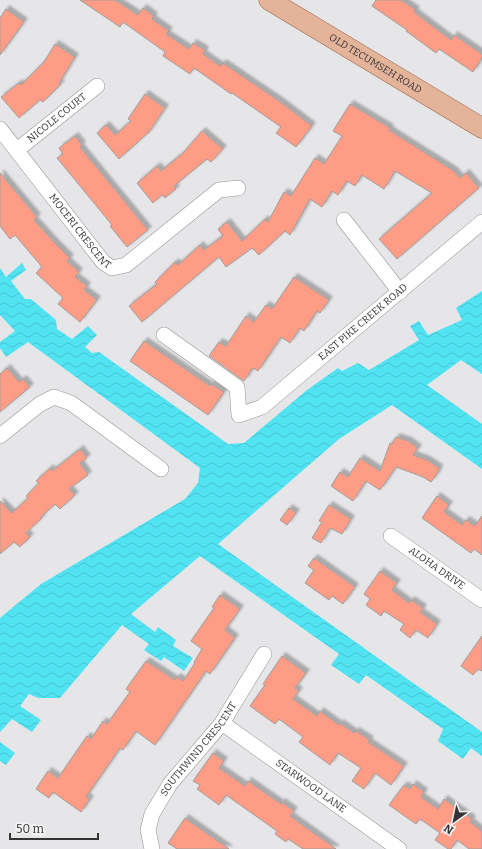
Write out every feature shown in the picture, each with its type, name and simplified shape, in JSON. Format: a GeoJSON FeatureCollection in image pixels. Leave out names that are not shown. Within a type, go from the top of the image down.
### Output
{"type":"FeatureCollection","features":[{"type":"Feature","properties":{"kind":"main road","name":"OLD TECUMSEH ROAD"},"geometry":{"type":"LineString","coordinates":[[269,0],[482,128]]}},
{"type":"Feature","properties":{"kind":"street","name":"NICOLE COURT"},"geometry":{"type":"LineString","coordinates":[[17,150],[97,86]]}},
{"type":"Feature","properties":{"kind":"street","name":"MOCERI CRESCENT"},"geometry":{"type":"LineString","coordinates":[[0,129],[103,262],[112,268],[126,265],[219,190],[238,188]]}},
{"type":"Feature","properties":{"kind":"street"},"geometry":{"type":"LineString","coordinates":[[344,220],[400,292]]}},
{"type":"Feature","properties":{"kind":"street","name":"EAST PIKE CREEK ROAD"},"geometry":{"type":"LineString","coordinates":[[164,335],[237,387],[239,415],[262,407],[482,222]]}},
{"type":"Feature","properties":{"kind":"street"},"geometry":{"type":"LineString","coordinates":[[0,436],[40,404],[54,397],[71,403],[161,469]]}},
{"type":"Feature","properties":{"kind":"street","name":"ALOHA DRIVE"},"geometry":{"type":"LineString","coordinates":[[391,536],[482,600]]}},
{"type":"Feature","properties":{"kind":"street","name":"SOUTHWIND CRESCENT"},"geometry":{"type":"LineString","coordinates":[[152,849],[148,830],[152,814],[170,784],[222,723],[264,654]]}},
{"type":"Feature","properties":{"kind":"street","name":"STARWOOD LANE"},"geometry":{"type":"LineString","coordinates":[[222,723],[399,849]]}},
{"type":"Feature","properties":{"kind":"water"},"geometry":{"type":"Polygon","coordinates":[[[22,263],[26,270],[11,281],[25,299],[31,299],[56,320],[57,329],[72,339],[88,326],[97,335],[85,347],[92,353],[99,352],[228,444],[244,443],[307,390],[338,368],[342,371],[358,363],[369,370],[419,340],[410,326],[419,321],[428,335],[462,320],[456,308],[482,291],[482,374],[461,360],[427,385],[482,424],[482,469],[392,405],[339,439],[218,544],[482,732],[482,756],[471,748],[463,759],[438,741],[443,729],[366,675],[359,684],[331,665],[339,654],[200,556],[131,614],[155,632],[158,627],[176,640],[173,646],[193,658],[184,671],[164,657],[161,661],[144,650],[149,644],[122,625],[60,698],[38,698],[29,694],[20,706],[41,720],[32,732],[12,719],[0,732],[0,618],[41,584],[185,499],[198,483],[200,468],[28,342],[6,357],[0,348],[0,342],[15,331],[0,315],[0,268],[6,277],[22,263]]]}},
{"type":"Feature","properties":{"kind":"water"},"geometry":{"type":"Polygon","coordinates":[[[0,742],[15,753],[6,765],[0,761],[0,742]]]}},
{"type":"Feature","properties":{"kind":"building"},"geometry":{"type":"Polygon","coordinates":[[[80,0],[115,0],[138,15],[143,8],[154,16],[152,19],[169,31],[166,34],[189,49],[193,43],[205,50],[203,54],[220,66],[223,63],[282,103],[312,126],[296,147],[276,133],[281,127],[232,93],[231,94],[194,68],[190,74],[163,56],[165,52],[123,22],[120,27],[80,0]]]}},
{"type":"Feature","properties":{"kind":"building"},"geometry":{"type":"Polygon","coordinates":[[[376,0],[401,0],[416,10],[414,12],[451,40],[454,35],[482,54],[482,58],[473,72],[439,49],[436,53],[406,31],[407,30],[372,6],[376,0]]]}},
{"type":"Feature","properties":{"kind":"building"},"geometry":{"type":"Polygon","coordinates":[[[6,9],[24,22],[0,55],[0,18],[6,9]]]}},
{"type":"Feature","properties":{"kind":"building"},"geometry":{"type":"Polygon","coordinates":[[[55,44],[75,57],[59,83],[61,84],[43,102],[40,100],[19,118],[1,97],[19,83],[21,85],[44,62],[55,44]]]}},
{"type":"Feature","properties":{"kind":"building"},"geometry":{"type":"Polygon","coordinates":[[[145,94],[165,108],[149,132],[119,159],[97,133],[106,125],[115,135],[131,121],[128,119],[145,94]]]}},
{"type":"Feature","properties":{"kind":"building"},"geometry":{"type":"Polygon","coordinates":[[[350,104],[390,128],[389,130],[454,171],[460,178],[466,173],[479,188],[397,259],[379,239],[432,193],[395,171],[384,189],[362,175],[355,186],[347,181],[338,195],[332,191],[322,207],[310,199],[290,235],[285,231],[259,255],[252,248],[226,267],[219,257],[142,322],[129,306],[157,284],[155,282],[175,262],[178,265],[200,245],[204,250],[223,236],[218,229],[227,222],[242,241],[265,219],[268,222],[284,192],[291,196],[315,158],[324,164],[342,136],[333,131],[350,104]]]}},
{"type":"Feature","properties":{"kind":"building"},"geometry":{"type":"Polygon","coordinates":[[[202,131],[223,149],[211,162],[207,159],[174,186],[176,189],[165,198],[162,195],[153,203],[137,183],[157,166],[161,171],[183,153],[202,131]]]}},
{"type":"Feature","properties":{"kind":"building"},"geometry":{"type":"Polygon","coordinates":[[[75,136],[82,145],[80,147],[148,230],[127,247],[110,226],[112,225],[57,158],[63,154],[59,148],[75,136]]]}},
{"type":"Feature","properties":{"kind":"building"},"geometry":{"type":"Polygon","coordinates":[[[0,173],[37,217],[34,220],[70,258],[67,261],[79,272],[75,277],[87,286],[84,290],[97,300],[80,322],[58,304],[63,298],[36,273],[42,267],[15,235],[10,239],[0,226],[0,173]]]}},
{"type":"Feature","properties":{"kind":"building"},"geometry":{"type":"Polygon","coordinates":[[[294,277],[329,300],[320,313],[317,311],[304,331],[300,328],[290,343],[281,337],[258,371],[253,368],[244,381],[209,356],[219,342],[226,346],[246,316],[254,322],[266,305],[272,309],[294,277]]]}},
{"type":"Feature","properties":{"kind":"building"},"geometry":{"type":"Polygon","coordinates":[[[144,341],[210,386],[211,384],[224,392],[208,415],[130,361],[144,341]]]}},
{"type":"Feature","properties":{"kind":"building"},"geometry":{"type":"Polygon","coordinates":[[[7,368],[19,382],[23,379],[30,387],[0,412],[0,374],[7,368]]]}},
{"type":"Feature","properties":{"kind":"building"},"geometry":{"type":"Polygon","coordinates":[[[396,437],[408,441],[418,448],[413,455],[427,460],[439,468],[437,474],[431,482],[423,477],[396,467],[380,490],[366,481],[353,501],[331,486],[340,472],[348,477],[360,458],[380,471],[390,443],[392,444],[396,437]]]}},
{"type":"Feature","properties":{"kind":"building"},"geometry":{"type":"Polygon","coordinates":[[[80,449],[87,458],[80,463],[88,475],[69,489],[75,495],[60,509],[55,504],[41,517],[42,518],[26,533],[30,537],[20,547],[14,542],[0,554],[0,501],[12,513],[28,498],[26,496],[39,483],[36,481],[50,468],[52,471],[80,449]]]}},
{"type":"Feature","properties":{"kind":"building"},"geometry":{"type":"Polygon","coordinates":[[[437,496],[449,505],[444,512],[462,525],[466,520],[475,526],[482,516],[482,555],[474,549],[471,553],[422,518],[437,496]]]}},
{"type":"Feature","properties":{"kind":"building"},"geometry":{"type":"Polygon","coordinates":[[[329,505],[351,519],[342,534],[330,528],[321,543],[312,538],[322,522],[319,521],[329,505]]]}},
{"type":"Feature","properties":{"kind":"building"},"geometry":{"type":"Polygon","coordinates":[[[289,508],[296,513],[287,525],[280,520],[289,508]]]}},
{"type":"Feature","properties":{"kind":"building"},"geometry":{"type":"Polygon","coordinates":[[[314,558],[355,587],[343,604],[332,596],[329,600],[305,583],[314,570],[308,566],[314,558]]]}},
{"type":"Feature","properties":{"kind":"building"},"geometry":{"type":"Polygon","coordinates":[[[380,571],[397,583],[392,590],[409,603],[411,600],[423,608],[420,612],[437,624],[428,638],[416,630],[410,638],[400,630],[404,624],[384,611],[381,616],[366,605],[370,599],[364,594],[380,571]]]}},
{"type":"Feature","properties":{"kind":"building"},"geometry":{"type":"Polygon","coordinates":[[[220,595],[240,609],[225,630],[235,638],[210,674],[206,671],[155,745],[136,731],[123,750],[120,748],[86,797],[90,799],[81,812],[53,792],[49,798],[36,789],[48,771],[58,778],[87,736],[91,739],[103,721],[107,724],[130,692],[126,689],[146,661],[175,680],[177,677],[183,681],[202,649],[191,641],[214,608],[212,607],[220,595]]]}},
{"type":"Feature","properties":{"kind":"building"},"geometry":{"type":"Polygon","coordinates":[[[482,636],[482,671],[478,669],[473,675],[461,666],[482,636]]]}},
{"type":"Feature","properties":{"kind":"building"},"geometry":{"type":"Polygon","coordinates":[[[282,656],[306,673],[295,688],[299,691],[293,699],[317,716],[320,711],[339,725],[340,723],[354,733],[356,731],[370,740],[368,742],[404,766],[391,785],[375,773],[364,789],[352,781],[361,768],[338,753],[330,765],[299,742],[303,737],[279,719],[275,724],[250,706],[265,685],[263,684],[282,656]]]}},
{"type":"Feature","properties":{"kind":"building"},"geometry":{"type":"Polygon","coordinates":[[[213,753],[224,761],[219,768],[245,786],[248,781],[281,804],[282,802],[294,811],[290,816],[336,849],[303,849],[288,839],[286,842],[275,834],[277,831],[226,795],[219,805],[197,789],[200,785],[193,781],[213,753]]]}},
{"type":"Feature","properties":{"kind":"building"},"geometry":{"type":"Polygon","coordinates":[[[413,784],[424,792],[421,797],[438,809],[444,799],[472,819],[470,822],[482,831],[482,849],[469,849],[457,840],[451,849],[448,849],[435,840],[440,833],[420,819],[416,824],[389,805],[404,785],[410,789],[413,784]]]}},
{"type":"Feature","properties":{"kind":"building"},"geometry":{"type":"Polygon","coordinates":[[[185,818],[229,849],[177,849],[168,843],[185,818]]]}}]}
